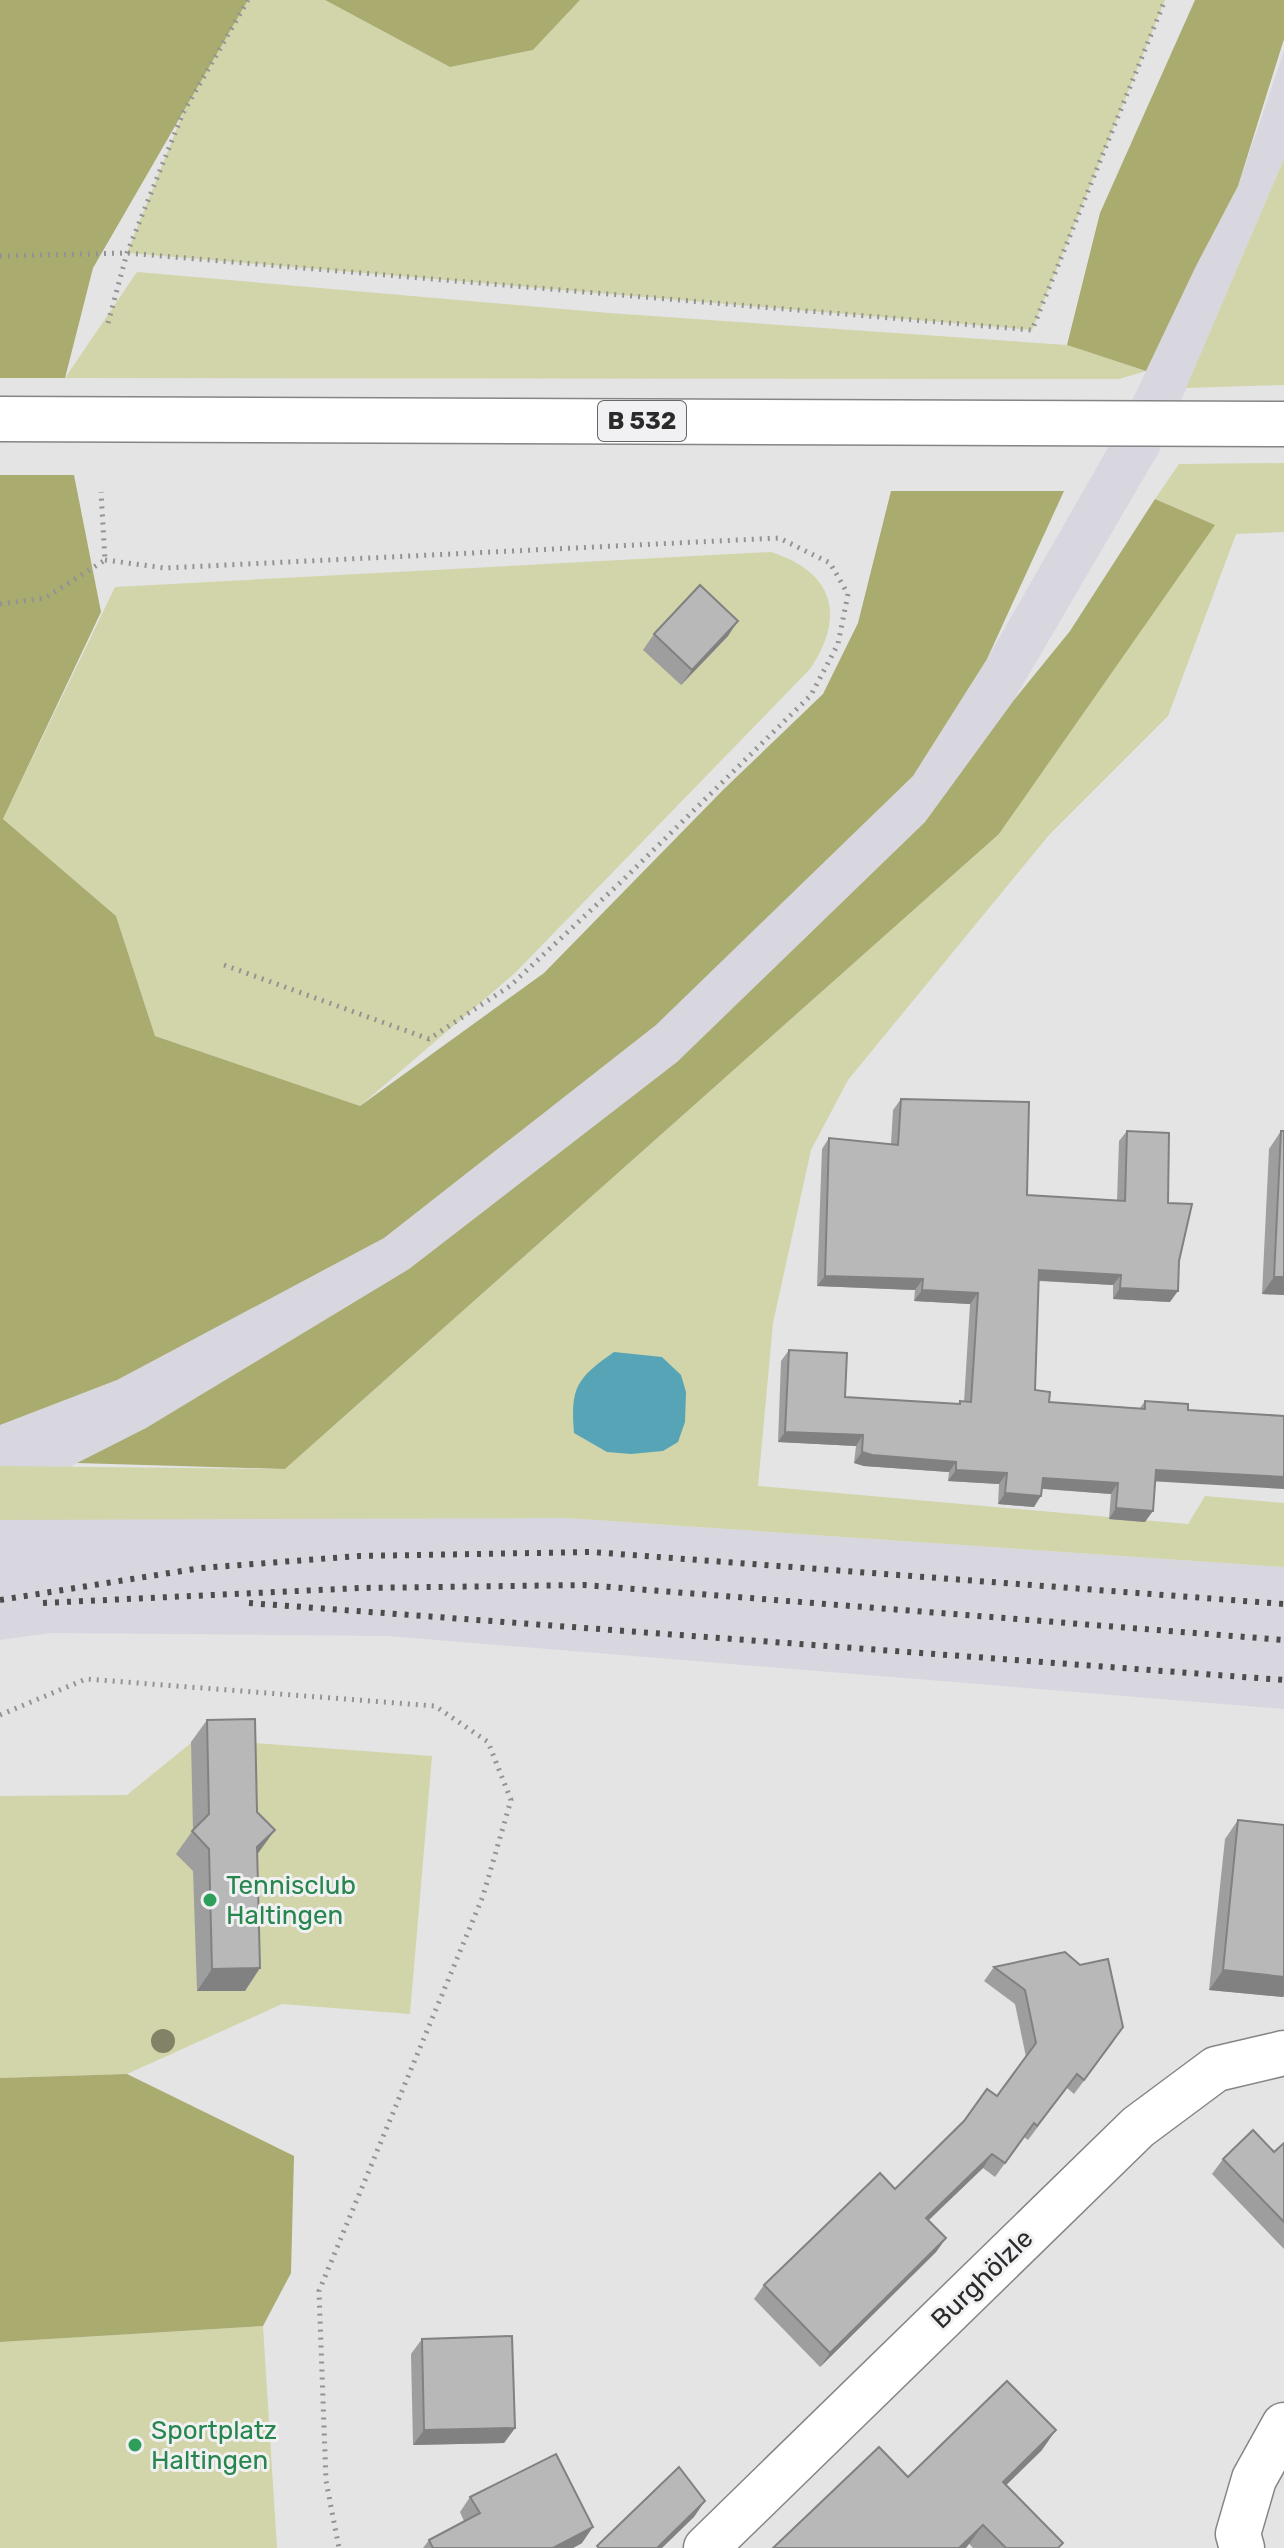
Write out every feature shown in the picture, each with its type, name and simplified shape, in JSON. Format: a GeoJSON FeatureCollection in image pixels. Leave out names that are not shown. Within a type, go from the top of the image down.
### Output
{"type":"FeatureCollection","features":[{"type":"Feature","properties":{"kind":"main road","name":"B 532"},"geometry":{"type":"LineString","coordinates":[[0,419],[1284,424]]}},
{"type":"Feature","properties":{"kind":"main road","name":"Burghölzle"},"geometry":{"type":"LineString","coordinates":[[706,2548],[1138,2127],[1216,2069],[1284,2053]]}},
{"type":"Feature","properties":{"kind":"main road"},"geometry":{"type":"LineString","coordinates":[[1242,2548],[1238,2534],[1254,2479],[1284,2425]]}},
{"type":"Feature","properties":{"kind":"path"},"geometry":{"type":"LineString","coordinates":[[108,323],[127,253],[183,113],[248,0]]}},
{"type":"Feature","properties":{"kind":"path"},"geometry":{"type":"LineString","coordinates":[[0,256],[127,253],[1032,330],[1165,0]]}},
{"type":"Feature","properties":{"kind":"path"},"geometry":{"type":"LineString","coordinates":[[101,492],[105,560]]}},
{"type":"Feature","properties":{"kind":"path"},"geometry":{"type":"LineString","coordinates":[[0,604],[45,598],[105,560],[165,568],[779,538],[830,563],[848,594],[838,644],[811,695],[510,986],[429,1039],[224,965]]}},
{"type":"Feature","properties":{"kind":"path"},"geometry":{"type":"LineString","coordinates":[[0,1715],[86,1679],[435,1706],[488,1742],[511,1800],[483,1896],[319,2291],[326,2481],[339,2548]]}},
{"type":"Feature","properties":{"kind":"shaded area"},"geometry":{"type":"Polygon","coordinates":[[[1284,51],[1284,159],[1159,452],[1014,700],[925,822],[677,1062],[409,1269],[146,1428],[21,1492],[566,1518],[1284,1567],[1284,1709],[387,1636],[50,1633],[0,1640],[0,1425],[117,1380],[913,776],[987,659],[1117,432],[1238,186],[1284,51]]]}},
{"type":"Feature","properties":{"kind":"green space"},"geometry":{"type":"Polygon","coordinates":[[[0,0],[248,0],[93,268],[65,378],[0,378],[0,0]]]}},
{"type":"Feature","properties":{"kind":"green space"},"geometry":{"type":"Polygon","coordinates":[[[248,0],[325,0],[450,67],[533,50],[580,0],[1165,0],[1032,330],[127,253],[183,113],[248,0]]]}},
{"type":"Feature","properties":{"kind":"green space"},"geometry":{"type":"Polygon","coordinates":[[[325,0],[580,0],[533,50],[450,67],[325,0]]]}},
{"type":"Feature","properties":{"kind":"green space"},"geometry":{"type":"Polygon","coordinates":[[[1195,0],[1284,0],[1284,39],[1238,186],[1146,371],[1067,345],[1100,213],[1195,0]]]}},
{"type":"Feature","properties":{"kind":"green space"},"geometry":{"type":"Polygon","coordinates":[[[1284,159],[1284,385],[1186,388],[1284,159]]]}},
{"type":"Feature","properties":{"kind":"green space"},"geometry":{"type":"Polygon","coordinates":[[[137,272],[609,313],[1067,345],[1146,371],[1119,379],[65,378],[137,272]]]}},
{"type":"Feature","properties":{"kind":"green space"},"geometry":{"type":"Polygon","coordinates":[[[1284,463],[1284,532],[1236,534],[1168,716],[1049,835],[848,1080],[811,1150],[773,1323],[758,1486],[1188,1524],[1205,1496],[1284,1503],[1284,1567],[566,1518],[0,1520],[0,1466],[285,1469],[999,834],[1214,525],[1155,499],[1179,464],[1284,463]]]}},
{"type":"Feature","properties":{"kind":"green space"},"geometry":{"type":"Polygon","coordinates":[[[0,475],[74,475],[101,612],[3,819],[116,916],[155,1036],[360,1106],[544,973],[723,790],[823,694],[858,623],[891,491],[1064,491],[987,659],[913,776],[656,1025],[384,1238],[117,1380],[0,1425],[0,475]]]}},
{"type":"Feature","properties":{"kind":"green space"},"geometry":{"type":"Polygon","coordinates":[[[1155,499],[1215,525],[999,834],[285,1469],[77,1463],[146,1428],[409,1269],[677,1062],[925,822],[1014,700],[1070,631],[1155,499]]]}},
{"type":"Feature","properties":{"kind":"green space"},"geometry":{"type":"Polygon","coordinates":[[[771,552],[809,571],[828,598],[828,631],[810,669],[515,973],[360,1106],[155,1036],[116,916],[3,819],[115,587],[771,552]]]}},
{"type":"Feature","properties":{"kind":"green space","name":"Tennisclub Haltingen"},"geometry":{"type":"Polygon","coordinates":[[[239,1742],[432,1756],[410,2014],[282,2004],[127,2074],[0,2078],[0,1796],[127,1795],[191,1743],[239,1742]]]}},
{"type":"Feature","properties":{"kind":"green space"},"geometry":{"type":"Polygon","coordinates":[[[127,2074],[294,2156],[291,2273],[263,2326],[0,2342],[0,2078],[127,2074]]]}},
{"type":"Feature","properties":{"kind":"green space","name":"Sportplatz Haltingen"},"geometry":{"type":"Polygon","coordinates":[[[263,2326],[277,2548],[0,2548],[0,2342],[263,2326]]]}},
{"type":"Feature","properties":{"kind":"water"},"geometry":{"type":"Polygon","coordinates":[[[614,1352],[662,1357],[681,1375],[686,1392],[685,1422],[678,1442],[663,1451],[631,1454],[607,1452],[574,1433],[573,1405],[579,1385],[592,1369],[614,1352]]]}},
{"type":"Feature","properties":{"kind":"building"},"geometry":{"type":"Polygon","coordinates":[[[700,585],[738,621],[692,670],[654,634],[700,585]]]}},
{"type":"Feature","properties":{"kind":"building"},"geometry":{"type":"Polygon","coordinates":[[[901,1099],[1029,1102],[1027,1195],[1125,1201],[1127,1131],[1169,1133],[1168,1203],[1192,1204],[1179,1261],[1178,1291],[1120,1288],[1121,1275],[1039,1270],[1035,1390],[1050,1392],[1049,1402],[1145,1409],[1145,1401],[1188,1404],[1188,1410],[1284,1416],[1284,1477],[1156,1470],[1153,1511],[1116,1508],[1118,1483],[1043,1478],[1041,1496],[1005,1493],[1007,1473],[956,1470],[956,1462],[872,1455],[862,1452],[863,1435],[785,1432],[789,1350],[847,1353],[845,1397],[960,1404],[960,1401],[971,1402],[978,1293],[922,1290],[923,1279],[825,1276],[829,1138],[898,1145],[901,1099]]]}},
{"type":"Feature","properties":{"kind":"building"},"geometry":{"type":"Polygon","coordinates":[[[1281,1131],[1284,1131],[1284,1277],[1274,1277],[1281,1131]]]}},
{"type":"Feature","properties":{"kind":"building"},"geometry":{"type":"Polygon","coordinates":[[[255,1719],[257,1812],[275,1830],[257,1847],[260,1968],[212,1969],[209,1849],[192,1831],[209,1814],[207,1720],[255,1719]]]}},
{"type":"Feature","properties":{"kind":"building"},"geometry":{"type":"Polygon","coordinates":[[[1238,1820],[1284,1825],[1284,1977],[1223,1970],[1238,1820]]]}},
{"type":"Feature","properties":{"kind":"building"},"geometry":{"type":"Polygon","coordinates":[[[1065,1952],[1080,1965],[1108,1959],[1123,2027],[1084,2080],[1077,2074],[1037,2126],[1034,2123],[1005,2163],[992,2154],[926,2218],[946,2238],[830,2353],[764,2285],[880,2173],[895,2189],[964,2121],[987,2089],[997,2096],[1036,2043],[1025,1990],[994,1967],[1065,1952]]]}},
{"type":"Feature","properties":{"kind":"building"},"geometry":{"type":"Polygon","coordinates":[[[1253,2130],[1274,2152],[1284,2143],[1284,2222],[1223,2159],[1253,2130]]]}},
{"type":"Feature","properties":{"kind":"building"},"geometry":{"type":"Polygon","coordinates":[[[512,2336],[515,2428],[424,2430],[422,2339],[512,2336]]]}},
{"type":"Feature","properties":{"kind":"building"},"geometry":{"type":"Polygon","coordinates":[[[1007,2381],[1056,2430],[1003,2482],[1063,2543],[1058,2548],[1006,2548],[983,2525],[959,2548],[773,2548],[879,2447],[908,2477],[1007,2381]]]}},
{"type":"Feature","properties":{"kind":"building"},"geometry":{"type":"Polygon","coordinates":[[[556,2454],[593,2527],[553,2548],[433,2548],[429,2540],[480,2513],[470,2497],[556,2454]]]}},
{"type":"Feature","properties":{"kind":"building"},"geometry":{"type":"Polygon","coordinates":[[[679,2467],[705,2501],[657,2548],[597,2546],[679,2467]]]}},
{"type":"Feature","properties":{"kind":"railway"},"geometry":{"type":"LineString","coordinates":[[0,1600],[201,1568],[359,1556],[592,1552],[1284,1604]]}},
{"type":"Feature","properties":{"kind":"railway"},"geometry":{"type":"LineString","coordinates":[[43,1603],[361,1588],[584,1585],[1284,1640]]}},
{"type":"Feature","properties":{"kind":"railway"},"geometry":{"type":"LineString","coordinates":[[249,1603],[1284,1680]]}},
{"type":"Feature","properties":{"kind":"place","name":"Tennisclub Haltingen"},"geometry":{"type":"Point","coordinates":[210,1900]}},
{"type":"Feature","properties":{"kind":"place","name":"Sportplatz Haltingen"},"geometry":{"type":"Point","coordinates":[135,2445]}}]}
